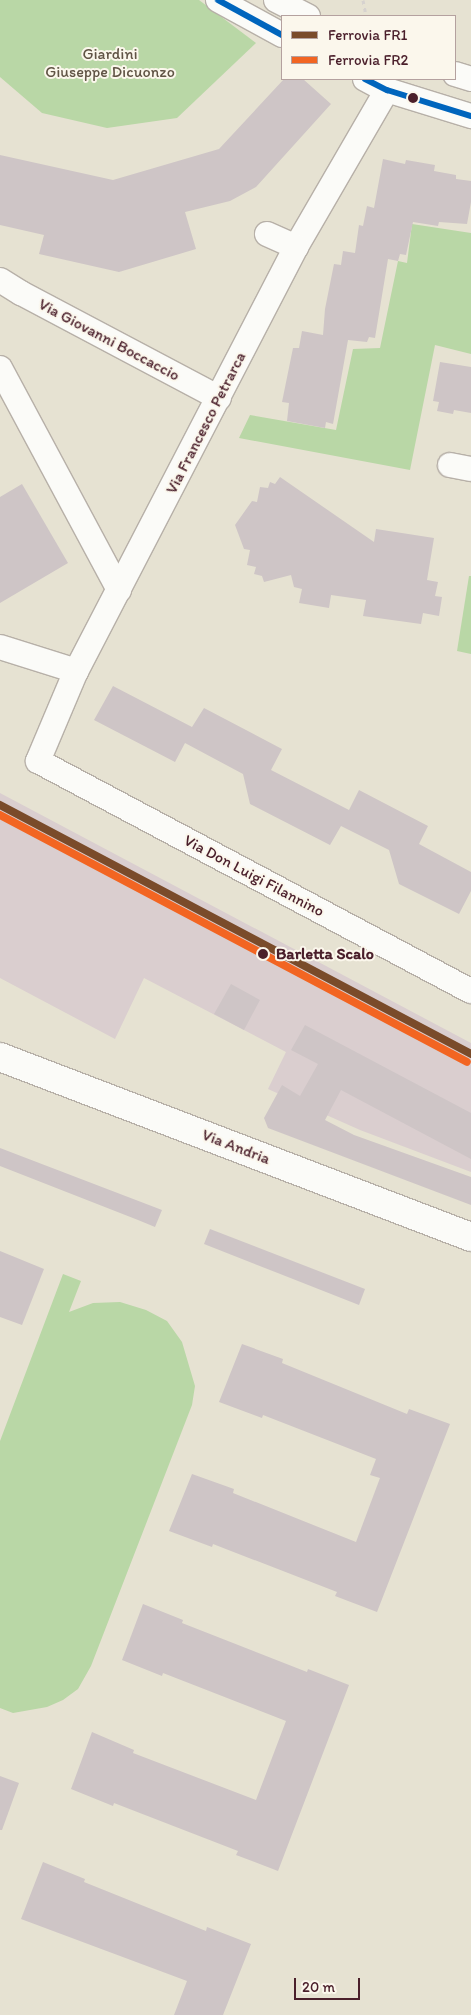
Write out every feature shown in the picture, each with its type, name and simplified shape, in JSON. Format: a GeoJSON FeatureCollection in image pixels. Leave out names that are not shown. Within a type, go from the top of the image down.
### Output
{"type":"FeatureCollection","features":[{"type":"Feature","properties":{"kind":"main road","name":"Via Andria"},"geometry":{"type":"LineString","coordinates":[[0,1058],[471,1237]]}},
{"type":"Feature","properties":{"kind":"street"},"geometry":{"type":"LineString","coordinates":[[218,0],[281,34]]}},
{"type":"Feature","properties":{"kind":"street"},"geometry":{"type":"LineString","coordinates":[[276,0],[306,15]]}},
{"type":"Feature","properties":{"kind":"street"},"geometry":{"type":"LineString","coordinates":[[456,74],[471,79]]}},
{"type":"Feature","properties":{"kind":"street"},"geometry":{"type":"LineString","coordinates":[[381,85],[402,91],[411,80]]}},
{"type":"Feature","properties":{"kind":"street"},"geometry":{"type":"LineString","coordinates":[[381,85],[471,116]]}},
{"type":"Feature","properties":{"kind":"street","name":"Via Francesco Petrarca"},"geometry":{"type":"LineString","coordinates":[[38,761],[76,671],[381,85]]}},
{"type":"Feature","properties":{"kind":"street"},"geometry":{"type":"LineString","coordinates":[[267,234],[296,247]]}},
{"type":"Feature","properties":{"kind":"street","name":"Via Giovanni Boccaccio"},"geometry":{"type":"LineString","coordinates":[[0,280],[104,328],[219,398]]}},
{"type":"Feature","properties":{"kind":"street"},"geometry":{"type":"LineString","coordinates":[[0,368],[119,590]]}},
{"type":"Feature","properties":{"kind":"street"},"geometry":{"type":"LineString","coordinates":[[0,647],[76,671]]}},
{"type":"Feature","properties":{"kind":"street","name":"Via Don Luigi Filannino"},"geometry":{"type":"LineString","coordinates":[[38,761],[471,991]]}},
{"type":"Feature","properties":{"kind":"path"},"geometry":{"type":"LineString","coordinates":[[363,0],[366,15]]}},
{"type":"Feature","properties":{"kind":"shaded area"},"geometry":{"type":"Polygon","coordinates":[[[0,793],[471,1043],[471,1172],[360,1130],[268,1089],[286,1052],[144,978],[115,1039],[0,978],[0,793]]]}},
{"type":"Feature","properties":{"kind":"green space","name":"Giardini Giuseppe Dicuonzo"},"geometry":{"type":"Polygon","coordinates":[[[0,0],[199,0],[256,43],[177,118],[107,128],[42,113],[0,77],[0,0]]]}},
{"type":"Feature","properties":{"kind":"green space"},"geometry":{"type":"Polygon","coordinates":[[[412,224],[471,233],[471,354],[435,345],[410,470],[239,438],[250,415],[336,430],[353,349],[380,348],[398,261],[407,263],[412,224]]]}},
{"type":"Feature","properties":{"kind":"green space"},"geometry":{"type":"Polygon","coordinates":[[[469,576],[471,576],[471,654],[457,651],[469,576]]]}},
{"type":"Feature","properties":{"kind":"green space"},"geometry":{"type":"Polygon","coordinates":[[[63,1274],[81,1281],[69,1312],[93,1303],[120,1302],[146,1310],[167,1321],[182,1342],[195,1386],[192,1405],[91,1666],[78,1689],[63,1700],[47,1707],[13,1713],[0,1708],[0,1441],[63,1274]]]}},
{"type":"Feature","properties":{"kind":"building"},"geometry":{"type":"Polygon","coordinates":[[[283,80],[304,80],[331,104],[256,187],[230,201],[185,212],[196,249],[119,272],[39,254],[44,235],[0,225],[0,155],[113,180],[219,149],[283,80]]]}},
{"type":"Feature","properties":{"kind":"building"},"geometry":{"type":"Polygon","coordinates":[[[383,159],[405,164],[406,160],[435,165],[434,171],[456,175],[456,179],[471,181],[471,202],[467,224],[439,222],[438,226],[413,222],[406,255],[400,254],[398,261],[388,259],[375,338],[369,337],[367,342],[348,340],[333,424],[326,422],[325,428],[287,421],[289,403],[282,402],[293,348],[299,348],[302,331],[323,335],[325,309],[334,264],[341,265],[343,251],[355,253],[359,225],[363,226],[367,206],[374,208],[383,159]]]}},
{"type":"Feature","properties":{"kind":"building"},"geometry":{"type":"Polygon","coordinates":[[[440,362],[471,367],[471,413],[454,410],[453,414],[437,411],[439,402],[433,401],[440,362]]]}},
{"type":"Feature","properties":{"kind":"building"},"geometry":{"type":"Polygon","coordinates":[[[280,477],[374,542],[376,529],[434,538],[427,580],[438,582],[435,596],[442,597],[439,616],[423,613],[421,624],[363,616],[366,600],[331,595],[329,608],[299,603],[302,589],[294,587],[291,575],[264,582],[262,576],[254,574],[256,567],[247,565],[250,550],[244,549],[235,525],[252,501],[257,502],[260,487],[268,488],[270,482],[275,484],[280,477]]]}},
{"type":"Feature","properties":{"kind":"building"},"geometry":{"type":"Polygon","coordinates":[[[22,484],[68,563],[0,603],[0,497],[22,484]]]}},
{"type":"Feature","properties":{"kind":"building"},"geometry":{"type":"Polygon","coordinates":[[[113,686],[192,727],[204,708],[282,749],[271,770],[349,810],[359,790],[428,826],[419,844],[471,872],[471,891],[459,914],[399,884],[389,850],[341,826],[330,845],[250,804],[243,774],[185,743],[175,762],[94,720],[113,686]]]}},
{"type":"Feature","properties":{"kind":"building"},"geometry":{"type":"Polygon","coordinates":[[[231,984],[260,1000],[244,1030],[214,1014],[231,984]]]}},
{"type":"Feature","properties":{"kind":"building"},"geometry":{"type":"Polygon","coordinates":[[[305,1025],[471,1113],[471,1159],[341,1090],[325,1120],[354,1135],[471,1177],[471,1205],[268,1128],[264,1118],[282,1085],[300,1096],[318,1064],[291,1050],[305,1025]]]}},
{"type":"Feature","properties":{"kind":"building"},"geometry":{"type":"Polygon","coordinates":[[[0,1148],[162,1210],[155,1227],[0,1166],[0,1148]]]}},
{"type":"Feature","properties":{"kind":"building"},"geometry":{"type":"Polygon","coordinates":[[[210,1229],[365,1289],[359,1305],[204,1244],[210,1229]]]}},
{"type":"Feature","properties":{"kind":"building"},"geometry":{"type":"Polygon","coordinates":[[[0,1251],[44,1269],[22,1325],[0,1317],[0,1251]]]}},
{"type":"Feature","properties":{"kind":"building"},"geometry":{"type":"Polygon","coordinates":[[[242,1344],[283,1359],[282,1363],[407,1414],[409,1409],[450,1424],[377,1612],[335,1596],[337,1592],[213,1544],[212,1547],[169,1531],[192,1474],[234,1489],[233,1493],[356,1542],[380,1478],[370,1475],[376,1459],[263,1415],[262,1418],[219,1402],[242,1344]]]}},
{"type":"Feature","properties":{"kind":"building"},"geometry":{"type":"Polygon","coordinates":[[[143,1604],[183,1620],[182,1623],[307,1672],[308,1669],[349,1685],[278,1871],[236,1855],[238,1851],[114,1803],[113,1806],[71,1789],[92,1732],[134,1750],[133,1753],[256,1800],[286,1721],[163,1673],[162,1676],[122,1660],[143,1604]]]}},
{"type":"Feature","properties":{"kind":"building"},"geometry":{"type":"Polygon","coordinates":[[[0,1776],[19,1783],[2,1830],[0,1830],[0,1776]]]}},
{"type":"Feature","properties":{"kind":"building"},"geometry":{"type":"Polygon","coordinates":[[[43,1862],[85,1879],[84,1882],[206,1931],[207,1927],[251,1944],[223,2015],[174,2015],[187,1981],[21,1919],[43,1862]]]}},
{"type":"Feature","properties":{"kind":"rail line","name":"FR1"},"geometry":{"type":"LineString","coordinates":[[0,805],[471,1054]]}},
{"type":"Feature","properties":{"kind":"rail line","name":"FR2"},"geometry":{"type":"LineString","coordinates":[[0,815],[467,1062]]}},
{"type":"Feature","properties":{"kind":"transit line"},"geometry":{"type":"LineString","coordinates":[[218,0],[281,34]]}},
{"type":"Feature","properties":{"kind":"transit line"},"geometry":{"type":"LineString","coordinates":[[367,80],[387,90],[471,116]]}},
{"type":"Feature","properties":{"kind":"place","name":"Barletta Scalo"},"geometry":{"type":"Point","coordinates":[263,954]}}]}
